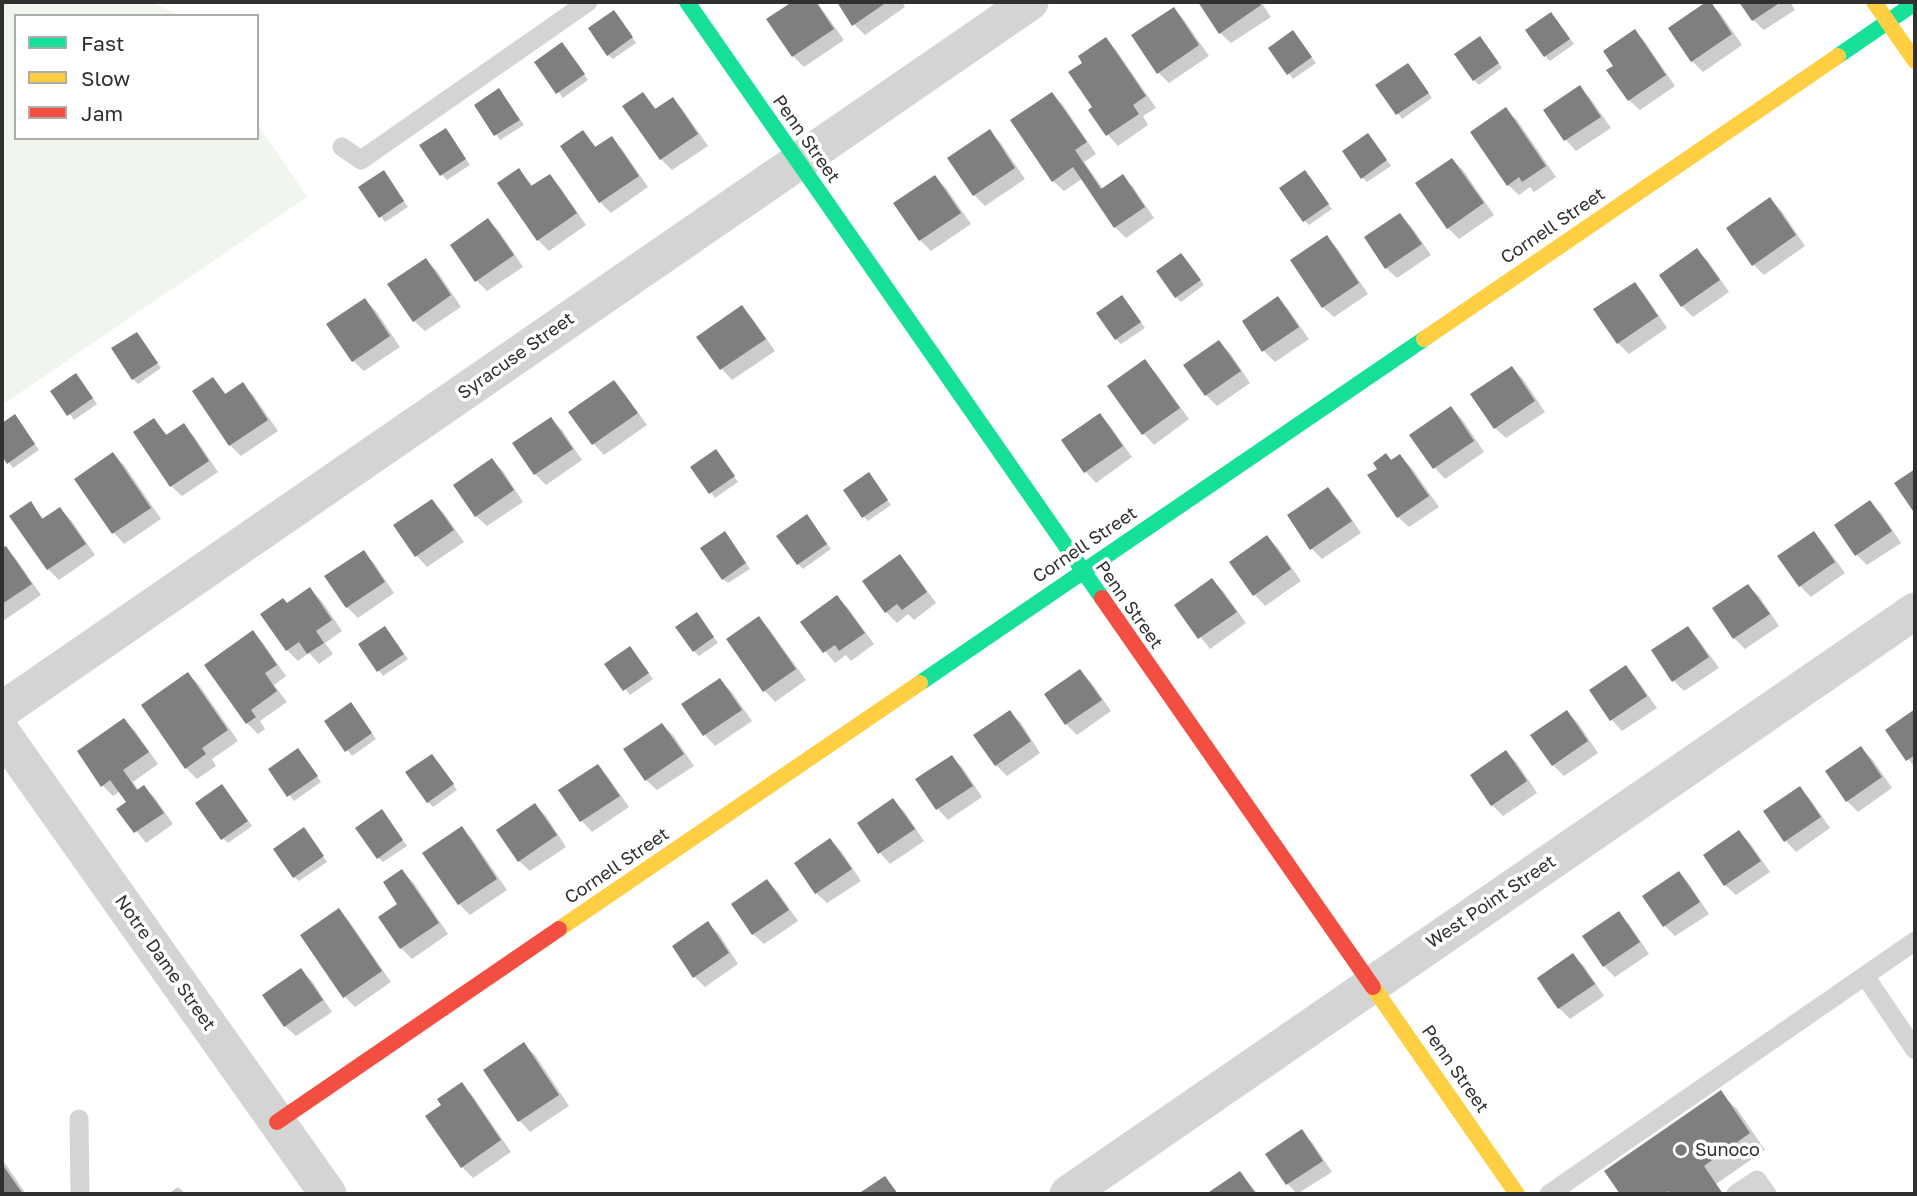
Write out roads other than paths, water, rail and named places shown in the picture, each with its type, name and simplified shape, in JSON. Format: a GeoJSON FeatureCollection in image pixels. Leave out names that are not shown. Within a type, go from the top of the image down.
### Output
{"type":"FeatureCollection","features":[{"type":"Feature","properties":{"kind":"street","name":"Penn Street"},"geometry":{"type":"LineString","coordinates":[[687,2],[1373,983],[1517,1194]]}},
{"type":"Feature","properties":{"kind":"street","name":"Syracuse Street"},"geometry":{"type":"LineString","coordinates":[[2,710],[1030,2]]}},
{"type":"Feature","properties":{"kind":"street"},"geometry":{"type":"LineString","coordinates":[[1874,2],[1915,61]]}},
{"type":"Feature","properties":{"kind":"street","name":"Cornell Street"},"geometry":{"type":"LineString","coordinates":[[277,1122],[1915,3]]}},
{"type":"Feature","properties":{"kind":"street","name":"West Point Street"},"geometry":{"type":"LineString","coordinates":[[1068,1194],[1915,611]]}},
{"type":"Feature","properties":{"kind":"street","name":"Notre Dame Street"},"geometry":{"type":"LineString","coordinates":[[2,733],[328,1194]]}},
{"type":"Feature","properties":{"kind":"lane"},"geometry":{"type":"LineString","coordinates":[[342,147],[361,160],[587,2]]}},
{"type":"Feature","properties":{"kind":"lane"},"geometry":{"type":"LineString","coordinates":[[1549,1194],[1915,941]]}},
{"type":"Feature","properties":{"kind":"lane"},"geometry":{"type":"LineString","coordinates":[[1865,976],[1915,1050]]}},
{"type":"Feature","properties":{"kind":"lane"},"geometry":{"type":"LineString","coordinates":[[79,1119],[80,1194]]}},
{"type":"Feature","properties":{"kind":"lane"},"geometry":{"type":"LineString","coordinates":[[1736,1194],[1757,1180],[1766,1194]]}},
{"type":"Feature","properties":{"kind":"place","name":"Sunoco"},"geometry":{"type":"Point","coordinates":[1681,1150]}}]}
